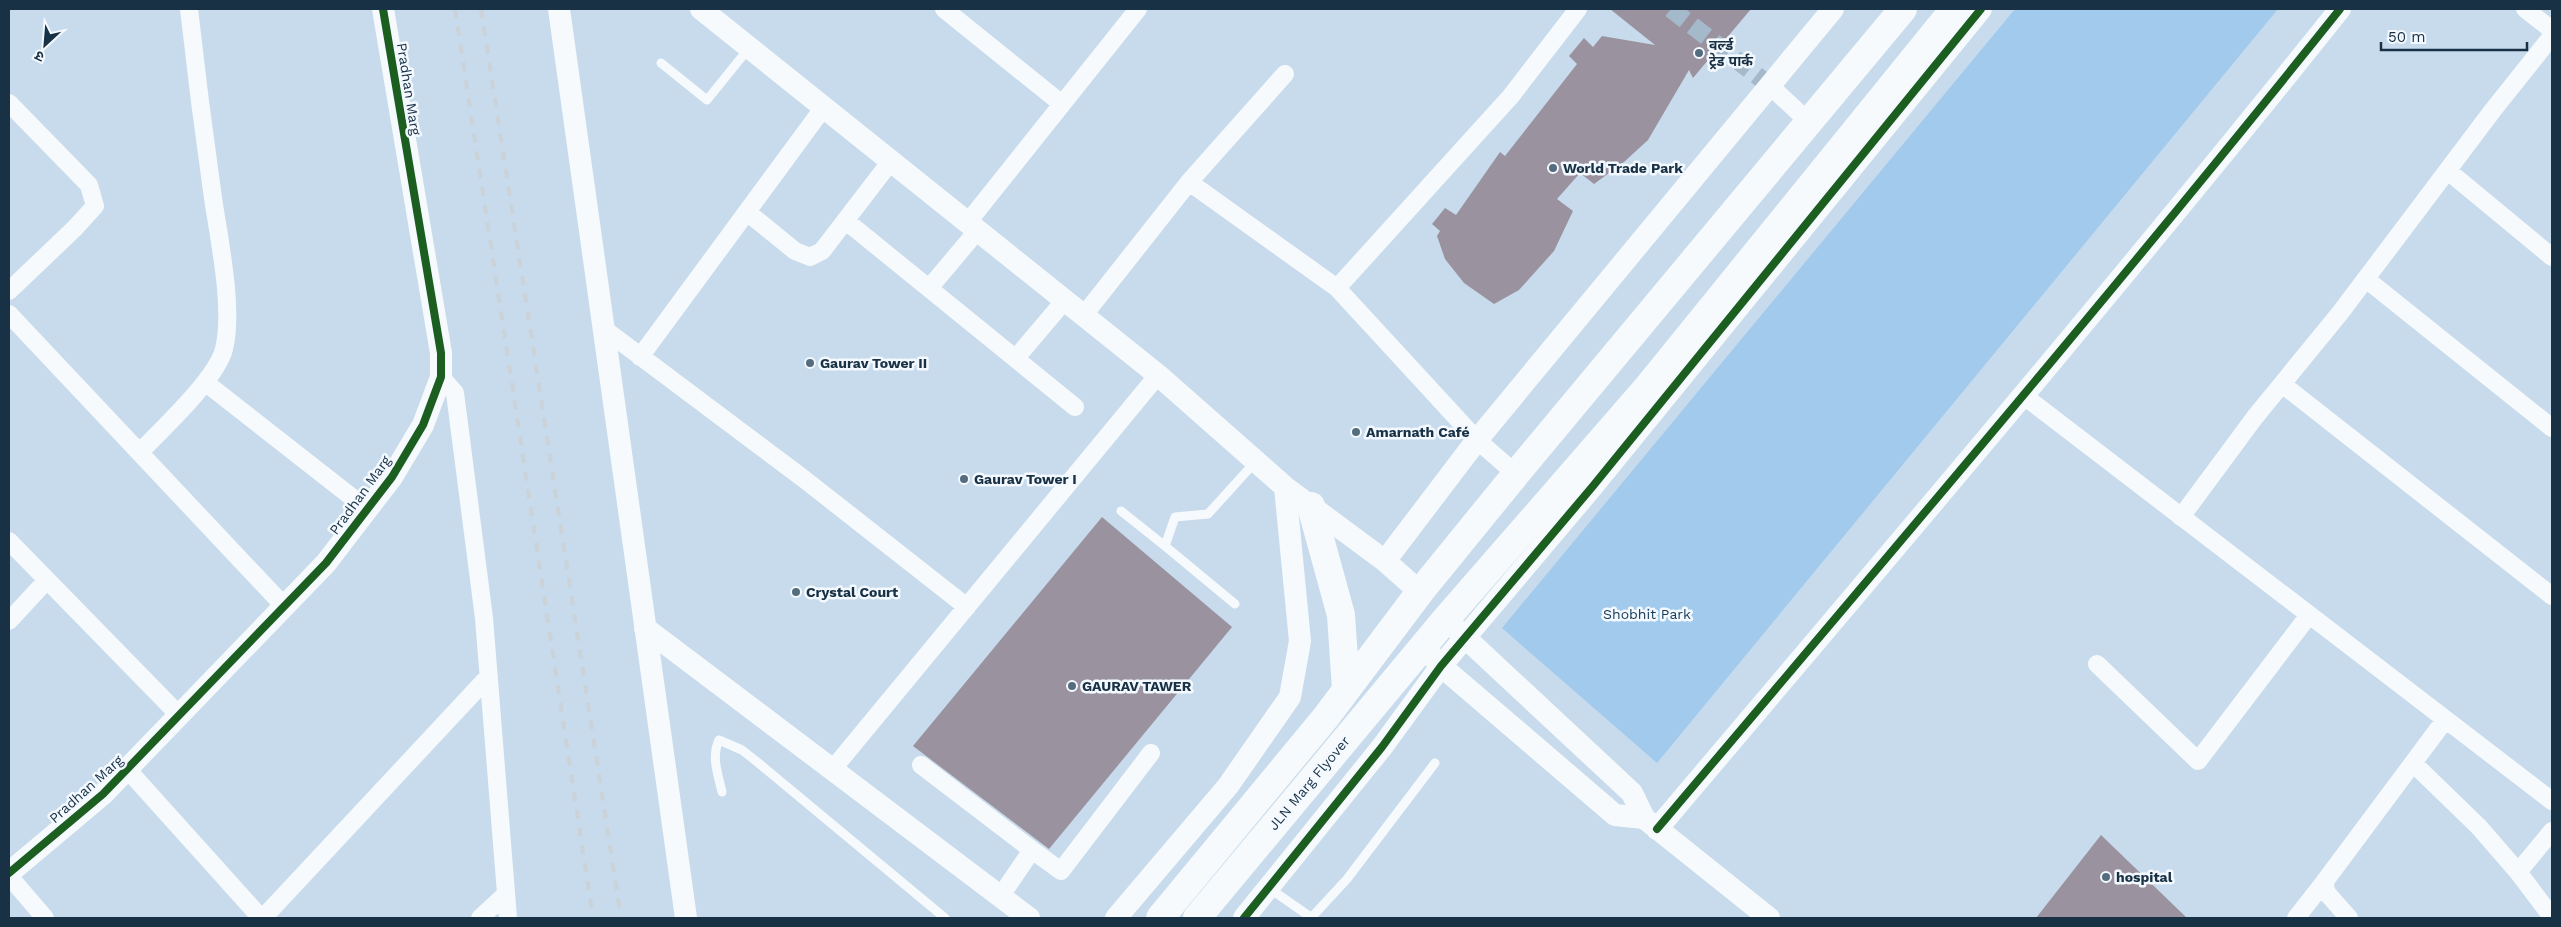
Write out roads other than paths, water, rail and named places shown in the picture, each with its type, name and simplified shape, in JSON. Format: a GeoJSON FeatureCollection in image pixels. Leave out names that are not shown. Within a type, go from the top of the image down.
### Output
{"type":"FeatureCollection","features":[{"type":"Feature","properties":{"kind":"main road","name":"JLN Marg Flyover"},"geometry":{"type":"LineString","coordinates":[[1160,918],[1326,717],[1420,592],[1516,474],[1903,9]]}},
{"type":"Feature","properties":{"kind":"main road","name":"JLN Marg Flyover"},"geometry":{"type":"LineString","coordinates":[[1196,918],[1397,677],[1431,657],[1445,620],[1646,389],[1954,9]]}},
{"type":"Feature","properties":{"kind":"main road"},"geometry":{"type":"LineString","coordinates":[[1311,506],[1341,615],[1346,689]]}},
{"type":"Feature","properties":{"kind":"street"},"geometry":{"type":"LineString","coordinates":[[141,452],[206,383],[224,350],[226,314],[224,275],[202,123],[189,9]]}},
{"type":"Feature","properties":{"kind":"street","name":"Pradhan Marg"},"geometry":{"type":"LineString","coordinates":[[9,875],[103,794],[326,563],[392,477],[423,425],[433,404],[441,377],[441,353],[383,9]]}},
{"type":"Feature","properties":{"kind":"street"},"geometry":{"type":"LineString","coordinates":[[559,9],[686,918]]}},
{"type":"Feature","properties":{"kind":"street"},"geometry":{"type":"LineString","coordinates":[[701,9],[1158,375],[1285,487],[1385,561],[1420,592]]}},
{"type":"Feature","properties":{"kind":"street"},"geometry":{"type":"LineString","coordinates":[[944,9],[1062,104]]}},
{"type":"Feature","properties":{"kind":"street"},"geometry":{"type":"LineString","coordinates":[[930,287],[1062,104],[1138,9]]}},
{"type":"Feature","properties":{"kind":"street"},"geometry":{"type":"LineString","coordinates":[[1337,288],[1511,96],[1578,9]]}},
{"type":"Feature","properties":{"kind":"street"},"geometry":{"type":"LineString","coordinates":[[1385,561],[1477,440],[1832,9]]}},
{"type":"Feature","properties":{"kind":"street"},"geometry":{"type":"LineString","coordinates":[[1244,918],[1382,747],[1431,657],[1466,638],[1599,479],[1981,9]]}},
{"type":"Feature","properties":{"kind":"street"},"geometry":{"type":"LineString","coordinates":[[1651,824],[2024,396],[2216,165],[2340,9]]}},
{"type":"Feature","properties":{"kind":"street"},"geometry":{"type":"LineString","coordinates":[[2525,9],[2552,30]]}},
{"type":"Feature","properties":{"kind":"street"},"geometry":{"type":"LineString","coordinates":[[2181,516],[2552,36]]}},
{"type":"Feature","properties":{"kind":"street"},"geometry":{"type":"LineString","coordinates":[[1084,315],[1189,182],[1285,74]]}},
{"type":"Feature","properties":{"kind":"street"},"geometry":{"type":"LineString","coordinates":[[1769,85],[1809,122]]}},
{"type":"Feature","properties":{"kind":"street"},"geometry":{"type":"LineString","coordinates":[[9,103],[89,185],[95,206],[75,228],[9,291]]}},
{"type":"Feature","properties":{"kind":"street"},"geometry":{"type":"LineString","coordinates":[[640,357],[824,107]]}},
{"type":"Feature","properties":{"kind":"street"},"geometry":{"type":"LineString","coordinates":[[747,212],[795,251],[810,257],[822,251],[891,161]]}},
{"type":"Feature","properties":{"kind":"street"},"geometry":{"type":"LineString","coordinates":[[2448,171],[2552,257]]}},
{"type":"Feature","properties":{"kind":"street"},"geometry":{"type":"LineString","coordinates":[[1189,182],[1337,288],[1477,440],[1516,474]]}},
{"type":"Feature","properties":{"kind":"street"},"geometry":{"type":"LineString","coordinates":[[846,221],[930,287],[1075,407]]}},
{"type":"Feature","properties":{"kind":"street"},"geometry":{"type":"LineString","coordinates":[[2366,279],[2552,428]]}},
{"type":"Feature","properties":{"kind":"street"},"geometry":{"type":"LineString","coordinates":[[1016,358],[1065,300]]}},
{"type":"Feature","properties":{"kind":"street"},"geometry":{"type":"LineString","coordinates":[[9,314],[284,606]]}},
{"type":"Feature","properties":{"kind":"street"},"geometry":{"type":"LineString","coordinates":[[604,329],[804,479],[967,607]]}},
{"type":"Feature","properties":{"kind":"street"},"geometry":{"type":"LineString","coordinates":[[832,770],[1158,375]]}},
{"type":"Feature","properties":{"kind":"street"},"geometry":{"type":"LineString","coordinates":[[441,377],[455,392],[484,618],[508,918]]}},
{"type":"Feature","properties":{"kind":"street"},"geometry":{"type":"LineString","coordinates":[[206,383],[367,509]]}},
{"type":"Feature","properties":{"kind":"street"},"geometry":{"type":"LineString","coordinates":[[2282,384],[2552,596]]}},
{"type":"Feature","properties":{"kind":"street"},"geometry":{"type":"LineString","coordinates":[[2024,396],[2552,802]]}},
{"type":"Feature","properties":{"kind":"street"},"geometry":{"type":"LineString","coordinates":[[1116,918],[1228,786],[1290,697],[1300,641],[1285,487]]}},
{"type":"Feature","properties":{"kind":"street"},"geometry":{"type":"LineString","coordinates":[[9,542],[179,715]]}},
{"type":"Feature","properties":{"kind":"street"},"geometry":{"type":"LineString","coordinates":[[9,621],[47,580]]}},
{"type":"Feature","properties":{"kind":"street"},"geometry":{"type":"LineString","coordinates":[[2097,664],[2198,761],[2309,615]]}},
{"type":"Feature","properties":{"kind":"street"},"geometry":{"type":"LineString","coordinates":[[1445,620],[1632,793],[1651,824],[1769,918]]}},
{"type":"Feature","properties":{"kind":"street"},"geometry":{"type":"LineString","coordinates":[[645,628],[1029,918]]}},
{"type":"Feature","properties":{"kind":"street"},"geometry":{"type":"LineString","coordinates":[[1431,657],[1615,815],[1651,824]]}},
{"type":"Feature","properties":{"kind":"street"},"geometry":{"type":"LineString","coordinates":[[127,769],[262,918],[488,676]]}},
{"type":"Feature","properties":{"kind":"street"},"geometry":{"type":"LineString","coordinates":[[2296,918],[2445,720]]}},
{"type":"Feature","properties":{"kind":"street"},"geometry":{"type":"LineString","coordinates":[[921,766],[1061,871],[1151,754]]}},
{"type":"Feature","properties":{"kind":"street"},"geometry":{"type":"LineString","coordinates":[[2413,763],[2479,827],[2518,872],[2552,917]]}},
{"type":"Feature","properties":{"kind":"street"},"geometry":{"type":"LineString","coordinates":[[2518,872],[2552,831]]}},
{"type":"Feature","properties":{"kind":"street"},"geometry":{"type":"LineString","coordinates":[[1000,897],[1032,850]]}},
{"type":"Feature","properties":{"kind":"street"},"geometry":{"type":"LineString","coordinates":[[9,875],[45,918]]}},
{"type":"Feature","properties":{"kind":"street"},"geometry":{"type":"LineString","coordinates":[[2325,881],[2326,892],[2349,918]]}},
{"type":"Feature","properties":{"kind":"street"},"geometry":{"type":"LineString","coordinates":[[480,918],[506,894]]}},
{"type":"Feature","properties":{"kind":"lane"},"geometry":{"type":"LineString","coordinates":[[660,63],[707,100],[749,48]]}},
{"type":"Feature","properties":{"kind":"lane"},"geometry":{"type":"LineString","coordinates":[[1164,546],[1175,517],[1208,514],[1256,461]]}},
{"type":"Feature","properties":{"kind":"lane"},"geometry":{"type":"LineString","coordinates":[[1121,511],[1235,604]]}},
{"type":"Feature","properties":{"kind":"lane"},"geometry":{"type":"LineString","coordinates":[[722,792],[714,759],[715,749],[719,740],[742,750],[756,761],[945,918]]}},
{"type":"Feature","properties":{"kind":"lane"},"geometry":{"type":"LineString","coordinates":[[1268,888],[1312,918],[1348,879],[1435,763]]}},
{"type":"Feature","properties":{"kind":"tunnel"},"geometry":{"type":"LineString","coordinates":[[1671,9],[1769,85]]}},
{"type":"Feature","properties":{"kind":"railway"},"geometry":{"type":"LineString","coordinates":[[455,9],[593,918]]}},
{"type":"Feature","properties":{"kind":"railway"},"geometry":{"type":"LineString","coordinates":[[481,9],[621,918]]}},
{"type":"Feature","properties":{"kind":"place","name":"वर्ल्ड ट्रेड पार्क"},"geometry":{"type":"Point","coordinates":[1699,53]}},
{"type":"Feature","properties":{"kind":"place","name":"World Trade Park"},"geometry":{"type":"Point","coordinates":[1553,168]}},
{"type":"Feature","properties":{"kind":"place","name":"Gaurav Tower II"},"geometry":{"type":"Point","coordinates":[810,363]}},
{"type":"Feature","properties":{"kind":"place","name":"Amarnath Café"},"geometry":{"type":"Point","coordinates":[1356,432]}},
{"type":"Feature","properties":{"kind":"place","name":"Gaurav Tower I"},"geometry":{"type":"Point","coordinates":[964,479]}},
{"type":"Feature","properties":{"kind":"place","name":"Crystal Court"},"geometry":{"type":"Point","coordinates":[796,592]}},
{"type":"Feature","properties":{"kind":"place","name":"GAURAV TAWER"},"geometry":{"type":"Point","coordinates":[1072,686]}},
{"type":"Feature","properties":{"kind":"place","name":"hospital"},"geometry":{"type":"Point","coordinates":[2106,877]}},
{"type":"Feature","properties":{"kind":"park label","name":"Shobhit Park"},"geometry":{"type":"Point","coordinates":[1647,614]}}]}
